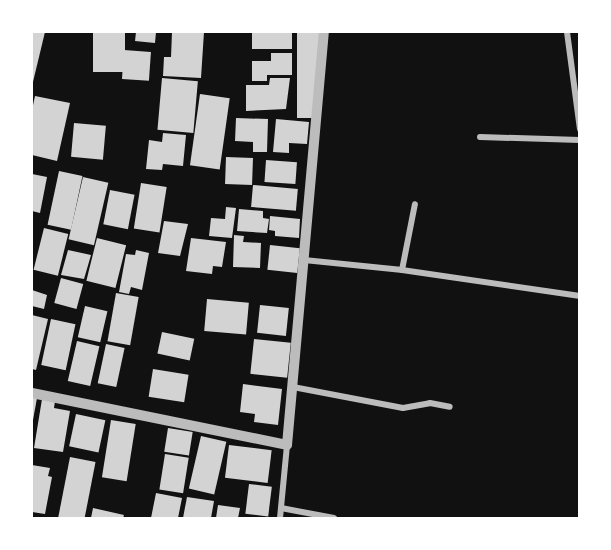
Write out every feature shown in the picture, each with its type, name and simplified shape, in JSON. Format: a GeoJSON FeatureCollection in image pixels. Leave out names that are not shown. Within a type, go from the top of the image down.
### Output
{"type":"FeatureCollection","features":[{"type":"Feature","properties":{"kind":"street"},"geometry":{"type":"LineString","coordinates":[[280,519],[324,32]]}},
{"type":"Feature","properties":{"kind":"street"},"geometry":{"type":"LineString","coordinates":[[567,32],[579,129]]}},
{"type":"Feature","properties":{"kind":"street"},"geometry":{"type":"LineString","coordinates":[[480,137],[579,140]]}},
{"type":"Feature","properties":{"kind":"street"},"geometry":{"type":"LineString","coordinates":[[402,270],[415,204]]}},
{"type":"Feature","properties":{"kind":"street"},"geometry":{"type":"LineString","coordinates":[[304,260],[402,270],[579,296]]}},
{"type":"Feature","properties":{"kind":"street"},"geometry":{"type":"LineString","coordinates":[[292,387],[403,408],[430,403],[450,407]]}},
{"type":"Feature","properties":{"kind":"street"},"geometry":{"type":"LineString","coordinates":[[32,393],[287,445]]}},
{"type":"Feature","properties":{"kind":"street"},"geometry":{"type":"LineString","coordinates":[[281,508],[334,519]]}},
{"type":"Feature","properties":{"kind":"building"},"geometry":{"type":"Polygon","coordinates":[[[32,32],[45,32],[32,86],[32,32]]]}},
{"type":"Feature","properties":{"kind":"building"},"geometry":{"type":"Polygon","coordinates":[[[93,32],[125,32],[125,72],[93,72],[93,32]]]}},
{"type":"Feature","properties":{"kind":"building"},"geometry":{"type":"Polygon","coordinates":[[[136,32],[156,32],[155,43],[135,41],[136,32]]]}},
{"type":"Feature","properties":{"kind":"building"},"geometry":{"type":"Polygon","coordinates":[[[172,32],[204,32],[201,78],[163,76],[164,57],[171,57],[172,32]]]}},
{"type":"Feature","properties":{"kind":"building"},"geometry":{"type":"Polygon","coordinates":[[[252,32],[292,32],[292,49],[252,49],[252,32]]]}},
{"type":"Feature","properties":{"kind":"building"},"geometry":{"type":"Polygon","coordinates":[[[297,32],[321,32],[321,118],[297,118],[297,32]]]}},
{"type":"Feature","properties":{"kind":"building"},"geometry":{"type":"Polygon","coordinates":[[[124,50],[151,52],[149,81],[122,79],[124,50]]]}},
{"type":"Feature","properties":{"kind":"building"},"geometry":{"type":"Polygon","coordinates":[[[271,53],[292,53],[292,75],[267,75],[267,81],[252,81],[252,61],[271,61],[271,53]]]}},
{"type":"Feature","properties":{"kind":"building"},"geometry":{"type":"Polygon","coordinates":[[[162,78],[198,81],[193,133],[157,130],[162,78]]]}},
{"type":"Feature","properties":{"kind":"building"},"geometry":{"type":"Polygon","coordinates":[[[270,78],[290,78],[286,109],[246,111],[246,85],[269,85],[270,78]]]}},
{"type":"Feature","properties":{"kind":"building"},"geometry":{"type":"Polygon","coordinates":[[[200,94],[230,98],[220,169],[190,165],[200,94]]]}},
{"type":"Feature","properties":{"kind":"building"},"geometry":{"type":"Polygon","coordinates":[[[35,96],[70,103],[57,161],[32,155],[32,110],[35,96]]]}},
{"type":"Feature","properties":{"kind":"building"},"geometry":{"type":"Polygon","coordinates":[[[236,118],[268,119],[267,152],[253,152],[253,142],[235,141],[236,118]]]}},
{"type":"Feature","properties":{"kind":"building"},"geometry":{"type":"Polygon","coordinates":[[[276,119],[309,122],[307,144],[289,143],[289,153],[273,152],[276,119]]]}},
{"type":"Feature","properties":{"kind":"building"},"geometry":{"type":"Polygon","coordinates":[[[74,123],[106,126],[103,160],[71,157],[74,123]]]}},
{"type":"Feature","properties":{"kind":"building"},"geometry":{"type":"Polygon","coordinates":[[[163,133],[186,135],[183,166],[163,164],[162,170],[146,169],[149,140],[162,142],[163,133]]]}},
{"type":"Feature","properties":{"kind":"building"},"geometry":{"type":"Polygon","coordinates":[[[226,157],[253,158],[252,185],[225,184],[226,157]]]}},
{"type":"Feature","properties":{"kind":"building"},"geometry":{"type":"Polygon","coordinates":[[[266,160],[297,162],[295,184],[264,182],[266,160]]]}},
{"type":"Feature","properties":{"kind":"building"},"geometry":{"type":"Polygon","coordinates":[[[59,171],[82,176],[71,230],[48,225],[59,171]]]}},
{"type":"Feature","properties":{"kind":"building"},"geometry":{"type":"Polygon","coordinates":[[[32,174],[47,177],[40,213],[32,211],[32,174]]]}},
{"type":"Feature","properties":{"kind":"building"},"geometry":{"type":"Polygon","coordinates":[[[83,177],[108,183],[94,245],[69,239],[83,177]]]}},
{"type":"Feature","properties":{"kind":"building"},"geometry":{"type":"Polygon","coordinates":[[[141,183],[167,187],[159,233],[134,228],[141,183]]]}},
{"type":"Feature","properties":{"kind":"building"},"geometry":{"type":"Polygon","coordinates":[[[253,185],[298,189],[296,211],[251,207],[253,185]]]}},
{"type":"Feature","properties":{"kind":"building"},"geometry":{"type":"Polygon","coordinates":[[[110,190],[135,195],[128,229],[103,224],[110,190]]]}},
{"type":"Feature","properties":{"kind":"building"},"geometry":{"type":"Polygon","coordinates":[[[226,207],[236,208],[232,238],[209,236],[211,218],[225,219],[226,207]]]}},
{"type":"Feature","properties":{"kind":"building"},"geometry":{"type":"Polygon","coordinates":[[[239,209],[263,211],[263,218],[269,219],[267,233],[237,231],[239,209]]]}},
{"type":"Feature","properties":{"kind":"building"},"geometry":{"type":"Polygon","coordinates":[[[270,216],[300,219],[299,238],[275,236],[275,231],[269,230],[270,216]]]}},
{"type":"Feature","properties":{"kind":"building"},"geometry":{"type":"Polygon","coordinates":[[[164,221],[188,224],[180,256],[158,253],[164,221]]]}},
{"type":"Feature","properties":{"kind":"building"},"geometry":{"type":"Polygon","coordinates":[[[44,228],[68,234],[58,276],[34,270],[44,228]]]}},
{"type":"Feature","properties":{"kind":"building"},"geometry":{"type":"Polygon","coordinates":[[[234,235],[244,236],[243,242],[261,243],[260,268],[233,267],[234,235]]]}},
{"type":"Feature","properties":{"kind":"building"},"geometry":{"type":"Polygon","coordinates":[[[97,238],[126,245],[115,288],[86,281],[97,238]]]}},
{"type":"Feature","properties":{"kind":"building"},"geometry":{"type":"Polygon","coordinates":[[[191,238],[226,242],[222,267],[213,266],[212,274],[186,271],[191,238]]]}},
{"type":"Feature","properties":{"kind":"building"},"geometry":{"type":"Polygon","coordinates":[[[270,245],[300,248],[297,273],[267,270],[270,245]]]}},
{"type":"Feature","properties":{"kind":"building"},"geometry":{"type":"Polygon","coordinates":[[[68,250],[91,255],[84,279],[61,275],[68,250]]]}},
{"type":"Feature","properties":{"kind":"building"},"geometry":{"type":"Polygon","coordinates":[[[136,250],[149,253],[142,290],[131,287],[129,294],[119,292],[126,254],[135,255],[136,250]]]}},
{"type":"Feature","properties":{"kind":"building"},"geometry":{"type":"Polygon","coordinates":[[[61,278],[83,284],[76,309],[54,303],[61,278]]]}},
{"type":"Feature","properties":{"kind":"building"},"geometry":{"type":"Polygon","coordinates":[[[32,290],[47,295],[44,309],[32,306],[32,290]]]}},
{"type":"Feature","properties":{"kind":"building"},"geometry":{"type":"Polygon","coordinates":[[[116,293],[139,297],[130,345],[107,341],[116,293]]]}},
{"type":"Feature","properties":{"kind":"building"},"geometry":{"type":"Polygon","coordinates":[[[207,299],[249,303],[246,335],[204,331],[207,299]]]}},
{"type":"Feature","properties":{"kind":"building"},"geometry":{"type":"Polygon","coordinates":[[[260,305],[289,308],[286,336],[257,333],[260,305]]]}},
{"type":"Feature","properties":{"kind":"building"},"geometry":{"type":"Polygon","coordinates":[[[85,306],[107,311],[100,342],[78,337],[85,306]]]}},
{"type":"Feature","properties":{"kind":"building"},"geometry":{"type":"Polygon","coordinates":[[[32,315],[48,319],[36,370],[32,369],[32,315]]]}},
{"type":"Feature","properties":{"kind":"building"},"geometry":{"type":"Polygon","coordinates":[[[51,319],[75,324],[66,370],[41,365],[51,319]]]}},
{"type":"Feature","properties":{"kind":"building"},"geometry":{"type":"Polygon","coordinates":[[[162,332],[194,339],[190,360],[157,354],[162,332]]]}},
{"type":"Feature","properties":{"kind":"building"},"geometry":{"type":"Polygon","coordinates":[[[254,339],[291,343],[287,378],[250,374],[254,339]]]}},
{"type":"Feature","properties":{"kind":"building"},"geometry":{"type":"Polygon","coordinates":[[[77,341],[99,346],[90,386],[68,381],[77,341]]]}},
{"type":"Feature","properties":{"kind":"building"},"geometry":{"type":"Polygon","coordinates":[[[106,344],[125,348],[116,387],[98,383],[106,344]]]}},
{"type":"Feature","properties":{"kind":"building"},"geometry":{"type":"Polygon","coordinates":[[[153,369],[189,375],[184,402],[149,397],[153,369]]]}},
{"type":"Feature","properties":{"kind":"building"},"geometry":{"type":"Polygon","coordinates":[[[243,384],[282,389],[278,425],[254,422],[255,414],[240,412],[243,384]]]}},
{"type":"Feature","properties":{"kind":"building"},"geometry":{"type":"Polygon","coordinates":[[[32,397],[37,398],[33,420],[32,420],[32,397]]]}},
{"type":"Feature","properties":{"kind":"building"},"geometry":{"type":"Polygon","coordinates":[[[42,399],[55,401],[54,408],[70,411],[63,452],[34,448],[42,399]]]}},
{"type":"Feature","properties":{"kind":"building"},"geometry":{"type":"Polygon","coordinates":[[[76,414],[105,420],[98,453],[69,446],[76,414]]]}},
{"type":"Feature","properties":{"kind":"building"},"geometry":{"type":"Polygon","coordinates":[[[111,420],[136,424],[127,481],[102,477],[111,420]]]}},
{"type":"Feature","properties":{"kind":"building"},"geometry":{"type":"Polygon","coordinates":[[[168,428],[193,432],[189,456],[164,452],[168,428]]]}},
{"type":"Feature","properties":{"kind":"building"},"geometry":{"type":"Polygon","coordinates":[[[201,436],[226,442],[214,494],[189,489],[201,436]]]}},
{"type":"Feature","properties":{"kind":"building"},"geometry":{"type":"Polygon","coordinates":[[[229,445],[272,450],[268,483],[225,478],[229,445]]]}},
{"type":"Feature","properties":{"kind":"building"},"geometry":{"type":"Polygon","coordinates":[[[165,454],[189,458],[183,493],[159,490],[165,454]]]}},
{"type":"Feature","properties":{"kind":"building"},"geometry":{"type":"Polygon","coordinates":[[[70,457],[96,462],[85,518],[58,518],[70,457]]]}},
{"type":"Feature","properties":{"kind":"building"},"geometry":{"type":"Polygon","coordinates":[[[32,465],[50,468],[48,476],[52,477],[45,514],[32,512],[32,465]]]}},
{"type":"Feature","properties":{"kind":"building"},"geometry":{"type":"Polygon","coordinates":[[[249,484],[272,487],[268,517],[245,514],[249,484]]]}},
{"type":"Feature","properties":{"kind":"building"},"geometry":{"type":"Polygon","coordinates":[[[156,493],[182,498],[178,518],[151,518],[156,493]]]}},
{"type":"Feature","properties":{"kind":"building"},"geometry":{"type":"Polygon","coordinates":[[[187,497],[214,501],[211,518],[183,518],[187,497]]]}},
{"type":"Feature","properties":{"kind":"building"},"geometry":{"type":"Polygon","coordinates":[[[218,505],[240,508],[238,518],[216,518],[218,505]]]}},
{"type":"Feature","properties":{"kind":"building"},"geometry":{"type":"Polygon","coordinates":[[[93,508],[124,515],[123,518],[91,518],[93,508]]]}}]}
